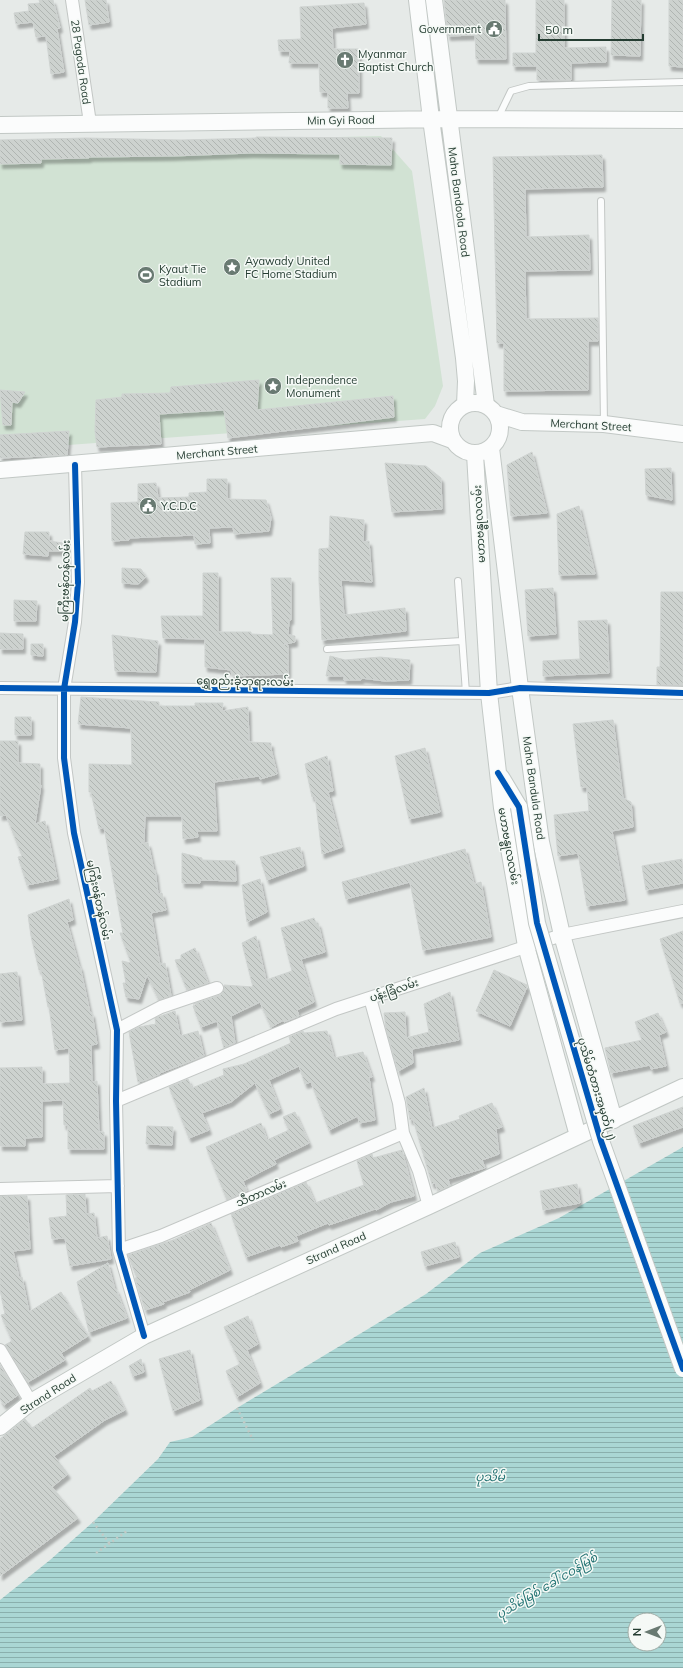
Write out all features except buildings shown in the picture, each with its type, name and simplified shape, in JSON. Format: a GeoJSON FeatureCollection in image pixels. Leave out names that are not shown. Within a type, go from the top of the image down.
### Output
{"type":"FeatureCollection","features":[{"type":"Feature","properties":{"kind":"main road","name":"Maha Bandoola Road"},"geometry":{"type":"LineString","coordinates":[[417,0],[431,119],[464,358],[466,381],[465,405]]}},
{"type":"Feature","properties":{"kind":"main road","name":"Maha Bandoola Road"},"geometry":{"type":"LineString","coordinates":[[434,0],[448,119],[491,409]]}},
{"type":"Feature","properties":{"kind":"main road","name":"Min Gyi Road"},"geometry":{"type":"LineString","coordinates":[[0,125],[431,119],[683,120]]}},
{"type":"Feature","properties":{"kind":"main road"},"geometry":{"type":"LineString","coordinates":[[472,403],[491,409],[500,423],[500,432],[497,441],[486,451],[475,454],[461,450],[452,440],[450,433],[451,420],[457,409],[472,403]]}},
{"type":"Feature","properties":{"kind":"main road","name":"Merchant Street"},"geometry":{"type":"LineString","coordinates":[[491,409],[522,422],[604,424],[683,434]]}},
{"type":"Feature","properties":{"kind":"main road"},"geometry":{"type":"LineString","coordinates":[[433,433],[451,420]]}},
{"type":"Feature","properties":{"kind":"main road","name":"Merchant Street"},"geometry":{"type":"LineString","coordinates":[[500,432],[522,422]]}},
{"type":"Feature","properties":{"kind":"main road"},"geometry":{"type":"LineString","coordinates":[[433,433],[452,440]]}},
{"type":"Feature","properties":{"kind":"main road","name":"Merchant Street"},"geometry":{"type":"LineString","coordinates":[[0,470],[75,465],[433,433]]}},
{"type":"Feature","properties":{"kind":"main road","name":"Maha Bandula Road"},"geometry":{"type":"LineString","coordinates":[[491,448],[520,688],[541,842],[562,935],[614,1120]]}},
{"type":"Feature","properties":{"kind":"main road","name":"မဟာဗန္ဓုလလမ်း"},"geometry":{"type":"LineString","coordinates":[[475,454],[489,693],[502,808],[526,946],[578,1136]]}},
{"type":"Feature","properties":{"kind":"main road"},"geometry":{"type":"LineString","coordinates":[[519,807],[531,772]]}},
{"type":"Feature","properties":{"kind":"main road"},"geometry":{"type":"LineString","coordinates":[[498,773],[519,807]]}},
{"type":"Feature","properties":{"kind":"main road","name":"ပုသိမ်တံတားအမှတ်(၂)"},"geometry":{"type":"LineString","coordinates":[[519,807],[536,922],[601,1141],[683,1369]]}},
{"type":"Feature","properties":{"kind":"main road","name":"Strand Road"},"geometry":{"type":"LineString","coordinates":[[0,1427],[31,1402],[144,1336],[429,1206],[683,1087]]}},
{"type":"Feature","properties":{"kind":"street","name":"28 Pagoda Road"},"geometry":{"type":"LineString","coordinates":[[72,0],[90,124]]}},
{"type":"Feature","properties":{"kind":"street","name":"မကြီးဗန်တန်လမ်း"},"geometry":{"type":"LineString","coordinates":[[75,465],[78,582],[75,622],[64,689],[64,758],[74,833],[117,1030],[116,1101],[119,1250],[144,1336]]}},
{"type":"Feature","properties":{"kind":"street","name":"ရွှေစည်းခုံဘုရားလမ်း"},"geometry":{"type":"LineString","coordinates":[[0,688],[489,693],[520,688],[683,693]]}},
{"type":"Feature","properties":{"kind":"street","name":"ပန်းခြံလမ်း"},"geometry":{"type":"LineString","coordinates":[[116,1101],[336,1009],[562,935],[683,911]]}},
{"type":"Feature","properties":{"kind":"street"},"geometry":{"type":"LineString","coordinates":[[117,1030],[161,1007],[217,988]]}},
{"type":"Feature","properties":{"kind":"street"},"geometry":{"type":"LineString","coordinates":[[370,998],[399,1103],[403,1133],[419,1171],[429,1206]]}},
{"type":"Feature","properties":{"kind":"street","name":"သီတာလမ်း"},"geometry":{"type":"LineString","coordinates":[[119,1250],[161,1236],[403,1133]]}},
{"type":"Feature","properties":{"kind":"street"},"geometry":{"type":"LineString","coordinates":[[0,1189],[118,1186]]}},
{"type":"Feature","properties":{"kind":"street"},"geometry":{"type":"LineString","coordinates":[[0,1350],[31,1402]]}},
{"type":"Feature","properties":{"kind":"lane"},"geometry":{"type":"LineString","coordinates":[[497,119],[511,91],[529,86],[683,82]]}},
{"type":"Feature","properties":{"kind":"lane"},"geometry":{"type":"LineString","coordinates":[[601,201],[604,424]]}},
{"type":"Feature","properties":{"kind":"lane"},"geometry":{"type":"LineString","coordinates":[[458,581],[466,693]]}},
{"type":"Feature","properties":{"kind":"lane"},"geometry":{"type":"LineString","coordinates":[[327,649],[462,641]]}},
{"type":"Feature","properties":{"kind":"path"},"geometry":{"type":"LineString","coordinates":[[237,1408],[253,1440]]}},
{"type":"Feature","properties":{"kind":"path"},"geometry":{"type":"LineString","coordinates":[[93,1522],[110,1544]]}},
{"type":"Feature","properties":{"kind":"path"},"geometry":{"type":"LineString","coordinates":[[96,1553],[126,1531]]}},
{"type":"Feature","properties":{"kind":"green space"},"geometry":{"type":"Polygon","coordinates":[[[381,136],[412,171],[443,386],[435,406],[425,419],[0,450],[0,145],[381,136]]]}},
{"type":"Feature","properties":{"kind":"water","name":"ပုသိမ်"},"geometry":{"type":"Polygon","coordinates":[[[683,1147],[683,1668],[0,1668],[0,1600],[50,1560],[93,1522],[158,1459],[170,1442],[192,1437],[237,1408],[426,1294],[480,1253],[559,1218],[683,1147]]]}},
{"type":"Feature","properties":{"kind":"cycle path"},"geometry":{"type":"LineString","coordinates":[[75,465],[78,582],[75,622],[64,689],[64,758],[74,833],[117,1030],[116,1101],[119,1250],[144,1336]]}},
{"type":"Feature","properties":{"kind":"cycle path"},"geometry":{"type":"LineString","coordinates":[[0,688],[489,693],[520,688],[683,693]]}},
{"type":"Feature","properties":{"kind":"cycle path"},"geometry":{"type":"LineString","coordinates":[[498,773],[519,807],[537,923],[601,1141],[683,1369]]}},
{"type":"Feature","properties":{"kind":"place","name":"Government"},"geometry":{"type":"Point","coordinates":[494,29]}},
{"type":"Feature","properties":{"kind":"place","name":"Myanmar Baptist Church"},"geometry":{"type":"Point","coordinates":[345,60]}},
{"type":"Feature","properties":{"kind":"place","name":"Ayawady United FC Home Stadium"},"geometry":{"type":"Point","coordinates":[232,267]}},
{"type":"Feature","properties":{"kind":"place","name":"Kyaut Tie Stadium"},"geometry":{"type":"Point","coordinates":[146,275]}},
{"type":"Feature","properties":{"kind":"place","name":"Independence Monument"},"geometry":{"type":"Point","coordinates":[273,386]}},
{"type":"Feature","properties":{"kind":"place","name":"Y.C.D.C"},"geometry":{"type":"Point","coordinates":[148,506]}},
{"type":"Feature","properties":{"kind":"water label","name":"ပုသိမ်မြစ် ခေါ် ငဝန်မြစ်"},"geometry":{"type":"Point","coordinates":[547,1586]}}]}
